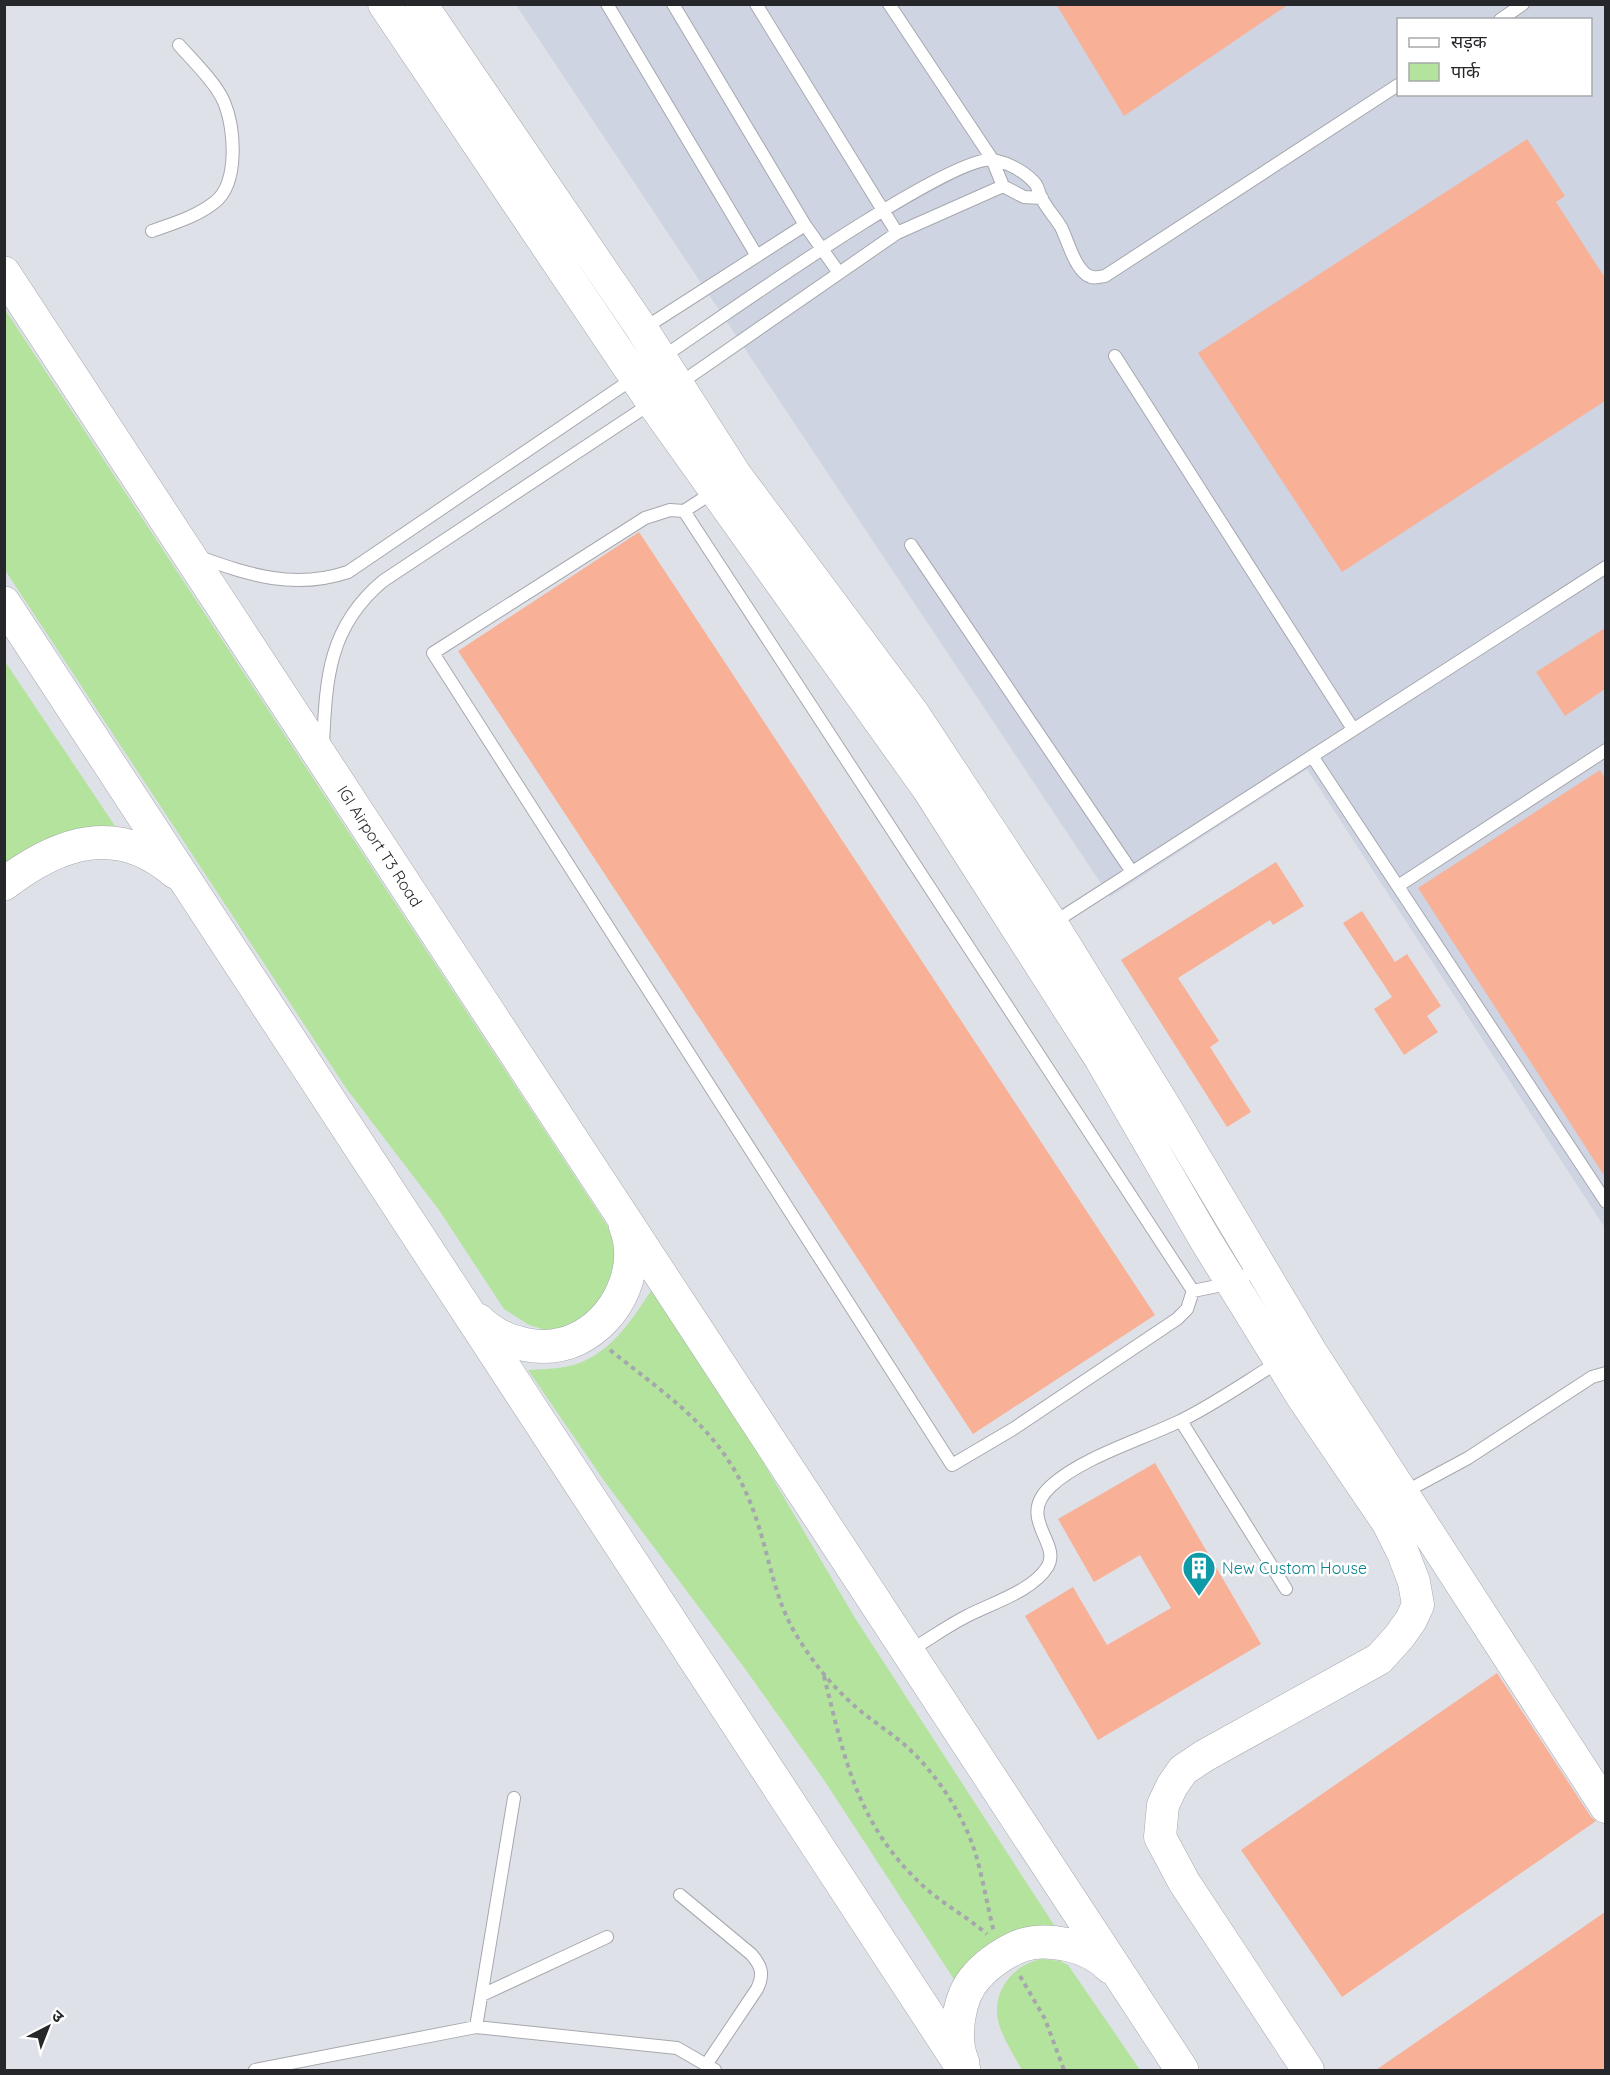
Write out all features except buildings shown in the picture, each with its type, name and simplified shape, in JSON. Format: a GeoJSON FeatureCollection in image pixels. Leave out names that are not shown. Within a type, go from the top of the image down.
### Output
{"type":"FeatureCollection","features":[{"type":"Feature","properties":{"kind":"main road","name":"IGI Airport T3 Road"},"geometry":{"type":"LineString","coordinates":[[4,273],[617,1207]]}},
{"type":"Feature","properties":{"kind":"main road"},"geometry":{"type":"LineString","coordinates":[[4,603],[965,2070]]}},
{"type":"Feature","properties":{"kind":"main road"},"geometry":{"type":"LineString","coordinates":[[4,884],[24,869],[48,856],[77,845],[102,842],[125,844],[145,851],[162,861],[188,883]]}},
{"type":"Feature","properties":{"kind":"main road"},"geometry":{"type":"LineString","coordinates":[[465,1307],[487,1329],[515,1343],[546,1346],[577,1339],[603,1322],[621,1297],[631,1267],[629,1236],[617,1207]]}},
{"type":"Feature","properties":{"kind":"main road"},"geometry":{"type":"LineString","coordinates":[[617,1207],[1182,2070]]}},
{"type":"Feature","properties":{"kind":"main road"},"geometry":{"type":"LineString","coordinates":[[965,2070],[957,2030],[962,2001],[976,1976],[1005,1954],[1024,1945],[1053,1942],[1081,1948],[1106,1963],[1125,1984]]}},
{"type":"Feature","properties":{"kind":"street"},"geometry":{"type":"LineString","coordinates":[[384,4],[648,367],[665,394],[715,491],[928,789],[1100,1058],[1232,1283],[1280,1361],[1388,1523],[1403,1553],[1414,1582],[1418,1605],[1399,1637],[1379,1659],[1204,1756],[1183,1770],[1163,1805],[1160,1837],[1184,1882],[1308,2070]]}},
{"type":"Feature","properties":{"kind":"street"},"geometry":{"type":"LineString","coordinates":[[421,4],[642,329],[648,367]]}},
{"type":"Feature","properties":{"kind":"street"},"geometry":{"type":"LineString","coordinates":[[665,394],[735,474],[913,713],[1052,924],[1162,1102],[1259,1268],[1605,1807]]}},
{"type":"Feature","properties":{"kind":"lane"},"geometry":{"type":"LineString","coordinates":[[607,4],[757,256]]}},
{"type":"Feature","properties":{"kind":"lane"},"geometry":{"type":"LineString","coordinates":[[672,4],[805,225],[839,273]]}},
{"type":"Feature","properties":{"kind":"lane"},"geometry":{"type":"LineString","coordinates":[[756,4],[897,233]]}},
{"type":"Feature","properties":{"kind":"lane"},"geometry":{"type":"LineString","coordinates":[[889,4],[992,159],[1003,186],[1024,197],[1042,198]]}},
{"type":"Feature","properties":{"kind":"lane"},"geometry":{"type":"LineString","coordinates":[[1503,18],[1523,4]]}},
{"type":"Feature","properties":{"kind":"lane"},"geometry":{"type":"LineString","coordinates":[[152,231],[197,214],[217,201],[228,183],[233,163],[233,138],[225,103],[179,45]]}},
{"type":"Feature","properties":{"kind":"lane"},"geometry":{"type":"LineString","coordinates":[[187,552],[246,574],[268,578],[314,579],[333,577],[348,572],[882,210],[963,166],[992,159],[1017,169],[1035,182],[1042,198],[1061,227],[1073,254],[1087,275],[1095,278],[1105,276],[1397,86]]}},
{"type":"Feature","properties":{"kind":"lane"},"geometry":{"type":"LineString","coordinates":[[322,757],[328,674],[334,652],[342,632],[366,597],[383,581],[665,394],[897,233],[1003,186]]}},
{"type":"Feature","properties":{"kind":"lane"},"geometry":{"type":"LineString","coordinates":[[642,329],[805,225]]}},
{"type":"Feature","properties":{"kind":"lane"},"geometry":{"type":"LineString","coordinates":[[1115,356],[1353,729]]}},
{"type":"Feature","properties":{"kind":"lane"},"geometry":{"type":"LineString","coordinates":[[715,491],[684,512],[670,510],[645,518],[433,653],[952,1465],[1013,1429],[1178,1319],[1187,1309],[1193,1292]]}},
{"type":"Feature","properties":{"kind":"lane"},"geometry":{"type":"LineString","coordinates":[[684,512],[1193,1292]]}},
{"type":"Feature","properties":{"kind":"lane"},"geometry":{"type":"LineString","coordinates":[[911,545],[1132,872]]}},
{"type":"Feature","properties":{"kind":"lane"},"geometry":{"type":"LineString","coordinates":[[1052,924],[1605,567]]}},
{"type":"Feature","properties":{"kind":"lane"},"geometry":{"type":"LineString","coordinates":[[1398,885],[1605,750]]}},
{"type":"Feature","properties":{"kind":"lane"},"geometry":{"type":"LineString","coordinates":[[1312,756],[1605,1202]]}},
{"type":"Feature","properties":{"kind":"lane"},"geometry":{"type":"LineString","coordinates":[[1193,1292],[1232,1283],[1259,1268]]}},
{"type":"Feature","properties":{"kind":"lane"},"geometry":{"type":"LineString","coordinates":[[908,1652],[966,1617],[1017,1593],[1047,1568],[1050,1561],[1049,1549],[1040,1527],[1037,1508],[1049,1487],[1068,1471],[1181,1421],[1280,1361]]}},
{"type":"Feature","properties":{"kind":"lane"},"geometry":{"type":"LineString","coordinates":[[1402,1494],[1468,1458],[1592,1377],[1605,1373]]}},
{"type":"Feature","properties":{"kind":"lane"},"geometry":{"type":"LineString","coordinates":[[1181,1421],[1286,1588]]}},
{"type":"Feature","properties":{"kind":"lane"},"geometry":{"type":"LineString","coordinates":[[476,2027],[514,1798]]}},
{"type":"Feature","properties":{"kind":"lane"},"geometry":{"type":"LineString","coordinates":[[255,2070],[476,2027],[676,2048],[711,2068],[757,1989],[762,1970],[751,1954],[680,1895]]}},
{"type":"Feature","properties":{"kind":"lane"},"geometry":{"type":"LineString","coordinates":[[482,1995],[607,1937]]}},
{"type":"Feature","properties":{"kind":"path"},"geometry":{"type":"LineString","coordinates":[[607,1348],[686,1410],[721,1448],[745,1491],[756,1517],[777,1597],[800,1641],[824,1674],[845,1697],[906,1747],[940,1786],[956,1812],[975,1852],[997,1942]]}},
{"type":"Feature","properties":{"kind":"path"},"geometry":{"type":"LineString","coordinates":[[824,1674],[850,1776],[876,1828],[902,1864],[919,1882],[990,1936]]}},
{"type":"Feature","properties":{"kind":"path"},"geometry":{"type":"LineString","coordinates":[[1016,1970],[1038,2005],[1058,2050],[1064,2070]]}},
{"type":"Feature","properties":{"kind":"shaded area"},"geometry":{"type":"Polygon","coordinates":[[[516,5],[1605,5],[1605,1228],[1307,769],[1110,897],[516,5]]]}},
{"type":"Feature","properties":{"kind":"green space"},"geometry":{"type":"Polygon","coordinates":[[[4,308],[610,1230],[616,1256],[605,1296],[586,1318],[566,1328],[546,1330],[529,1325],[504,1309],[439,1210],[346,1088],[5,570],[4,308]]]}},
{"type":"Feature","properties":{"kind":"green space"},"geometry":{"type":"Polygon","coordinates":[[[4,660],[117,829],[4,868],[4,660]]]}},
{"type":"Feature","properties":{"kind":"green space"},"geometry":{"type":"Polygon","coordinates":[[[653,1288],[717,1384],[855,1618],[1054,1925],[1030,1927],[961,1990],[824,1780],[746,1670],[605,1482],[528,1370],[565,1367],[594,1356],[617,1337],[653,1288]]]}},
{"type":"Feature","properties":{"kind":"green space"},"geometry":{"type":"Polygon","coordinates":[[[1042,1959],[1060,1961],[1068,1965],[1140,2070],[1022,2070],[1000,2027],[998,1999],[1007,1980],[1014,1973],[1022,1966],[1042,1959]]]}},
{"type":"Feature","properties":{"kind":"place","name":"New Custom House"},"geometry":{"type":"Point","coordinates":[1199,1597]}}]}
